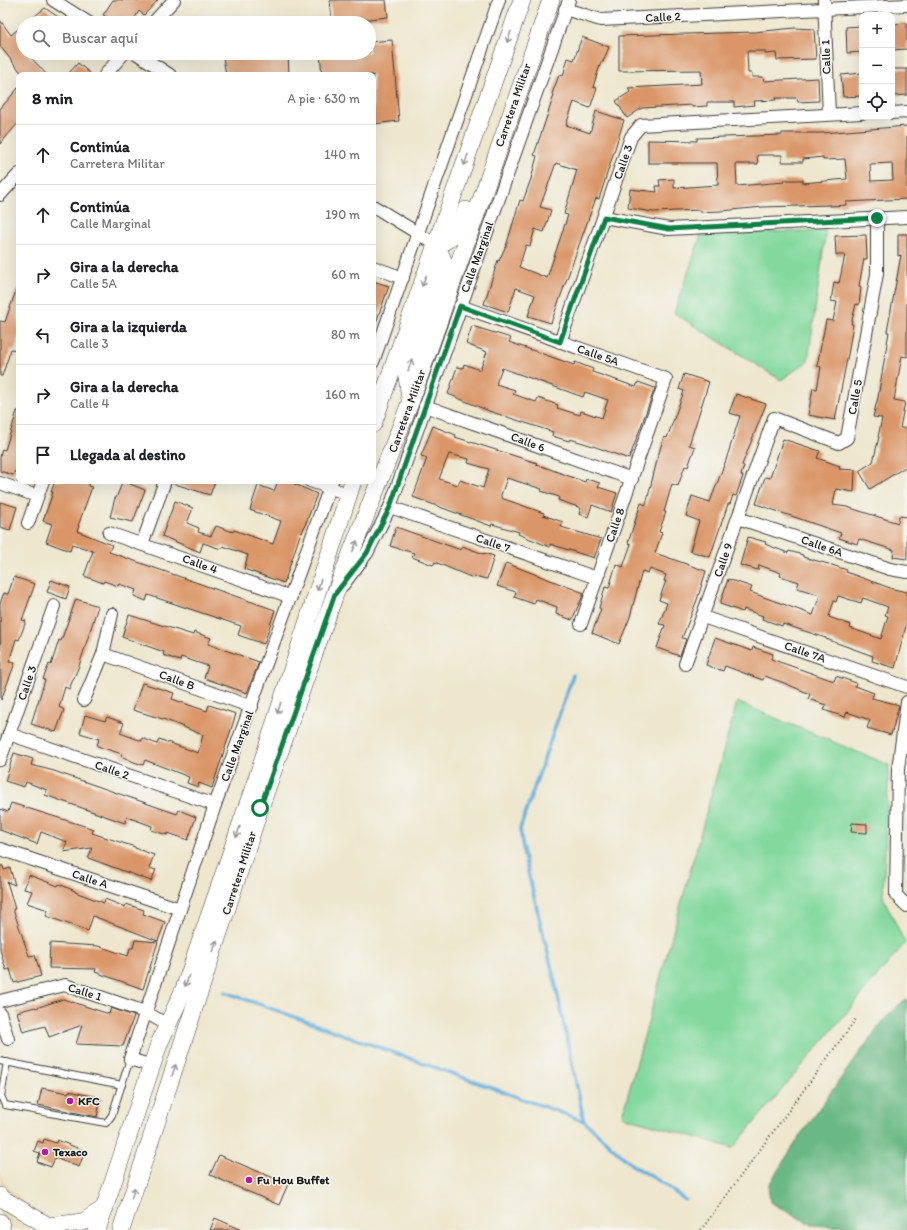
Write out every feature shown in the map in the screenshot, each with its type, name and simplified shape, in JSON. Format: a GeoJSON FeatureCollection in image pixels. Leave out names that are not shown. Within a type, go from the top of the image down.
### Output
{"type":"FeatureCollection","features":[{"type":"Feature","properties":{"kind":"main road"},"geometry":{"type":"LineString","coordinates":[[376,416],[522,0]]}},
{"type":"Feature","properties":{"kind":"main road","name":"Carretera Militar"},"geometry":{"type":"LineString","coordinates":[[121,1230],[260,808],[335,594],[418,404],[518,91],[561,3]]}},
{"type":"Feature","properties":{"kind":"main road"},"geometry":{"type":"LineString","coordinates":[[437,245],[446,242],[459,229],[502,103],[518,91]]}},
{"type":"Feature","properties":{"kind":"main road"},"geometry":{"type":"LineString","coordinates":[[418,404],[407,376],[444,268],[444,263],[437,245]]}},
{"type":"Feature","properties":{"kind":"main road","name":"Carretera Militar"},"geometry":{"type":"LineString","coordinates":[[97,1230],[152,1066],[184,989],[260,769],[351,487]]}},
{"type":"Feature","properties":{"kind":"main road"},"geometry":{"type":"LineString","coordinates":[[0,1196],[3,1200],[52,1228],[83,1222],[105,1208]]}},
{"type":"Feature","properties":{"kind":"main road"},"geometry":{"type":"LineString","coordinates":[[0,1222],[2,1230]]}},
{"type":"Feature","properties":{"kind":"street"},"geometry":{"type":"LineString","coordinates":[[53,0],[78,16]]}},
{"type":"Feature","properties":{"kind":"street"},"geometry":{"type":"LineString","coordinates":[[159,16],[174,0]]}},
{"type":"Feature","properties":{"kind":"street"},"geometry":{"type":"LineString","coordinates":[[376,354],[499,0]]}},
{"type":"Feature","properties":{"kind":"street","name":"Calle 2"},"geometry":{"type":"LineString","coordinates":[[561,3],[601,20],[825,4],[907,4]]}},
{"type":"Feature","properties":{"kind":"street","name":"Calle Marginal"},"geometry":{"type":"LineString","coordinates":[[335,594],[367,553],[390,507],[418,404],[460,306],[561,3]]}},
{"type":"Feature","properties":{"kind":"street","name":"Calle 1"},"geometry":{"type":"LineString","coordinates":[[825,4],[829,114]]}},
{"type":"Feature","properties":{"kind":"street"},"geometry":{"type":"LineString","coordinates":[[108,72],[118,60]]}},
{"type":"Feature","properties":{"kind":"street"},"geometry":{"type":"LineString","coordinates":[[147,60],[165,72]]}},
{"type":"Feature","properties":{"kind":"street"},"geometry":{"type":"LineString","coordinates":[[895,113],[907,112]]}},
{"type":"Feature","properties":{"kind":"street","name":"Calle 3"},"geometry":{"type":"LineString","coordinates":[[560,342],[631,137],[641,125],[859,113]]}},
{"type":"Feature","properties":{"kind":"street"},"geometry":{"type":"LineString","coordinates":[[0,196],[16,177]]}},
{"type":"Feature","properties":{"kind":"street"},"geometry":{"type":"LineString","coordinates":[[376,208],[418,235],[437,245]]}},
{"type":"Feature","properties":{"kind":"street"},"geometry":{"type":"LineString","coordinates":[[604,217],[669,229],[907,217]]}},
{"type":"Feature","properties":{"kind":"street","name":"Calle 5"},"geometry":{"type":"LineString","coordinates":[[754,473],[774,418],[839,443],[847,438],[877,274],[877,218]]}},
{"type":"Feature","properties":{"kind":"street"},"geometry":{"type":"LineString","coordinates":[[376,268],[403,278]]}},
{"type":"Feature","properties":{"kind":"street","name":"Calle 5A"},"geometry":{"type":"LineString","coordinates":[[460,306],[666,379],[650,426]]}},
{"type":"Feature","properties":{"kind":"street","name":"Calle 6"},"geometry":{"type":"LineString","coordinates":[[418,404],[632,479]]}},
{"type":"Feature","properties":{"kind":"street","name":"Calle 8"},"geometry":{"type":"LineString","coordinates":[[581,624],[650,426]]}},
{"type":"Feature","properties":{"kind":"street","name":"Calle 9"},"geometry":{"type":"LineString","coordinates":[[685,664],[754,473]]}},
{"type":"Feature","properties":{"kind":"street"},"geometry":{"type":"LineString","coordinates":[[0,483],[37,496]]}},
{"type":"Feature","properties":{"kind":"street"},"geometry":{"type":"LineString","coordinates":[[28,523],[42,484]]}},
{"type":"Feature","properties":{"kind":"street"},"geometry":{"type":"LineString","coordinates":[[142,544],[164,484]]}},
{"type":"Feature","properties":{"kind":"street"},"geometry":{"type":"LineString","coordinates":[[330,484],[351,487]]}},
{"type":"Feature","properties":{"kind":"street","name":"Calle Marginal"},"geometry":{"type":"LineString","coordinates":[[130,1059],[215,805],[252,707],[330,484]]}},
{"type":"Feature","properties":{"kind":"street","name":"Calle 7"},"geometry":{"type":"LineString","coordinates":[[390,507],[596,578]]}},
{"type":"Feature","properties":{"kind":"street","name":"Calle 6A"},"geometry":{"type":"LineString","coordinates":[[738,518],[890,569],[907,572]]}},
{"type":"Feature","properties":{"kind":"street","name":"Calle 4"},"geometry":{"type":"LineString","coordinates":[[109,533],[291,597]]}},
{"type":"Feature","properties":{"kind":"street","name":"Calle 3"},"geometry":{"type":"LineString","coordinates":[[0,760],[54,606]]}},
{"type":"Feature","properties":{"kind":"street"},"geometry":{"type":"LineString","coordinates":[[84,700],[103,654],[112,614]]}},
{"type":"Feature","properties":{"kind":"street","name":"Calle 7A"},"geometry":{"type":"LineString","coordinates":[[703,617],[907,687]]}},
{"type":"Feature","properties":{"kind":"street","name":"Calle B"},"geometry":{"type":"LineString","coordinates":[[103,654],[252,707]]}},
{"type":"Feature","properties":{"kind":"street"},"geometry":{"type":"LineString","coordinates":[[907,702],[898,769],[896,895],[907,906]]}},
{"type":"Feature","properties":{"kind":"street","name":"Calle 2"},"geometry":{"type":"LineString","coordinates":[[9,734],[215,805]]}},
{"type":"Feature","properties":{"kind":"street","name":"Calle A"},"geometry":{"type":"LineString","coordinates":[[0,849],[180,909]]}},
{"type":"Feature","properties":{"kind":"street","name":"Calle 1"},"geometry":{"type":"LineString","coordinates":[[0,1001],[65,985],[145,1012]]}},
{"type":"Feature","properties":{"kind":"street"},"geometry":{"type":"LineString","coordinates":[[145,1012],[168,1025]]}},
{"type":"Feature","properties":{"kind":"street"},"geometry":{"type":"LineString","coordinates":[[0,1013],[8,1039]]}},
{"type":"Feature","properties":{"kind":"street"},"geometry":{"type":"LineString","coordinates":[[130,1059],[152,1066]]}},
{"type":"Feature","properties":{"kind":"lane"},"geometry":{"type":"LineString","coordinates":[[7,1062],[1,1096],[5,1105],[106,1123],[112,1115],[130,1059]]}},
{"type":"Feature","properties":{"kind":"lane"},"geometry":{"type":"LineString","coordinates":[[0,1061],[122,1085]]}},
{"type":"Feature","properties":{"kind":"path"},"geometry":{"type":"LineString","coordinates":[[701,1230],[856,1018]]}},
{"type":"Feature","properties":{"kind":"shaded area"},"geometry":{"type":"Polygon","coordinates":[[[0,1172],[5,1183],[51,1230],[0,1230],[0,1172]]]}},
{"type":"Feature","properties":{"kind":"green space"},"geometry":{"type":"Polygon","coordinates":[[[826,230],[808,361],[781,380],[674,313],[701,235],[826,230]]]}},
{"type":"Feature","properties":{"kind":"green space"},"geometry":{"type":"Polygon","coordinates":[[[737,702],[889,765],[883,897],[905,943],[733,1148],[622,1116],[737,702]]]}},
{"type":"Feature","properties":{"kind":"green space"},"geometry":{"type":"Polygon","coordinates":[[[907,999],[907,1230],[863,1230],[812,1225],[770,1202],[768,1186],[813,1117],[887,1016],[907,999]]]}},
{"type":"Feature","properties":{"kind":"building"},"geometry":{"type":"Polygon","coordinates":[[[113,0],[158,0],[144,15],[139,11],[136,16],[103,15],[113,0]]]}},
{"type":"Feature","properties":{"kind":"building"},"geometry":{"type":"Polygon","coordinates":[[[330,0],[386,0],[388,17],[376,18],[376,16],[331,16],[330,0]]]}},
{"type":"Feature","properties":{"kind":"building"},"geometry":{"type":"Polygon","coordinates":[[[45,8],[57,16],[35,16],[45,8]]]}},
{"type":"Feature","properties":{"kind":"building"},"geometry":{"type":"Polygon","coordinates":[[[0,20],[11,35],[16,31],[16,60],[33,60],[44,72],[21,72],[0,46],[0,20]]]}},
{"type":"Feature","properties":{"kind":"building"},"geometry":{"type":"Polygon","coordinates":[[[907,23],[907,49],[895,50],[895,24],[907,23]]]}},
{"type":"Feature","properties":{"kind":"building"},"geometry":{"type":"Polygon","coordinates":[[[859,26],[859,52],[847,53],[846,27],[859,26]]]}},
{"type":"Feature","properties":{"kind":"building"},"geometry":{"type":"Polygon","coordinates":[[[795,28],[814,29],[816,59],[777,60],[776,53],[765,54],[765,51],[747,51],[748,73],[752,73],[752,77],[763,77],[764,81],[818,78],[819,101],[798,102],[797,98],[775,98],[776,100],[754,101],[755,105],[734,107],[734,102],[707,102],[707,106],[692,107],[692,105],[642,108],[627,118],[616,101],[630,92],[628,88],[702,84],[701,70],[619,71],[619,36],[754,32],[795,28]]]}},
{"type":"Feature","properties":{"kind":"building"},"geometry":{"type":"Polygon","coordinates":[[[582,37],[609,47],[603,62],[601,62],[593,87],[597,88],[590,108],[574,102],[566,125],[590,133],[596,111],[624,120],[599,199],[596,198],[551,323],[528,316],[535,295],[516,288],[508,312],[484,304],[498,260],[499,261],[507,243],[520,200],[523,201],[531,179],[537,156],[534,155],[559,75],[563,76],[568,58],[574,60],[582,37]],[[556,163],[540,207],[551,210],[544,232],[535,229],[530,246],[526,245],[519,267],[547,278],[568,215],[564,214],[577,170],[556,163]]]}},
{"type":"Feature","properties":{"kind":"building"},"geometry":{"type":"Polygon","coordinates":[[[392,40],[399,121],[376,124],[376,72],[322,72],[321,60],[376,60],[376,41],[392,40]]]}},
{"type":"Feature","properties":{"kind":"building"},"geometry":{"type":"Polygon","coordinates":[[[224,60],[288,60],[289,72],[226,72],[224,60]]]}},
{"type":"Feature","properties":{"kind":"building"},"geometry":{"type":"Polygon","coordinates":[[[78,63],[88,72],[70,72],[78,63]]]}},
{"type":"Feature","properties":{"kind":"building"},"geometry":{"type":"Polygon","coordinates":[[[895,69],[907,69],[907,95],[895,96],[895,69]]]}},
{"type":"Feature","properties":{"kind":"building"},"geometry":{"type":"Polygon","coordinates":[[[859,73],[859,96],[843,97],[841,75],[859,73]]]}},
{"type":"Feature","properties":{"kind":"building"},"geometry":{"type":"Polygon","coordinates":[[[16,90],[16,125],[0,144],[0,109],[16,90]]]}},
{"type":"Feature","properties":{"kind":"building"},"geometry":{"type":"Polygon","coordinates":[[[907,126],[907,199],[846,202],[846,205],[763,207],[700,212],[700,210],[653,212],[628,208],[630,189],[657,192],[656,186],[660,186],[659,180],[674,179],[674,188],[718,185],[717,163],[648,163],[648,140],[697,141],[697,138],[782,135],[782,133],[822,133],[907,126]],[[757,155],[758,164],[736,164],[737,186],[784,182],[784,180],[803,180],[803,183],[847,179],[845,159],[823,160],[823,157],[803,159],[803,162],[782,162],[782,155],[757,155]],[[892,163],[870,164],[871,181],[893,180],[892,163]]]}},
{"type":"Feature","properties":{"kind":"building"},"geometry":{"type":"Polygon","coordinates":[[[898,234],[907,234],[907,357],[902,356],[894,400],[905,402],[900,428],[907,428],[907,466],[870,489],[859,471],[873,462],[879,437],[882,418],[873,417],[878,397],[889,332],[887,332],[901,255],[898,256],[898,234]]]}},
{"type":"Feature","properties":{"kind":"building"},"geometry":{"type":"Polygon","coordinates":[[[866,235],[867,259],[864,259],[859,286],[861,287],[859,305],[856,304],[851,324],[853,324],[849,349],[835,420],[808,415],[813,388],[817,389],[821,367],[817,366],[826,320],[833,321],[837,302],[831,301],[834,282],[839,283],[845,255],[836,255],[835,236],[866,235]]]}},
{"type":"Feature","properties":{"kind":"building"},"geometry":{"type":"Polygon","coordinates":[[[376,282],[389,286],[376,322],[376,282]]]}},
{"type":"Feature","properties":{"kind":"building"},"geometry":{"type":"Polygon","coordinates":[[[16,291],[16,346],[15,350],[11,349],[2,376],[0,376],[0,321],[5,322],[16,291]]]}},
{"type":"Feature","properties":{"kind":"building"},"geometry":{"type":"Polygon","coordinates":[[[472,326],[511,338],[509,342],[574,365],[575,362],[593,369],[592,372],[636,387],[638,382],[655,388],[629,459],[570,439],[569,441],[552,436],[553,432],[489,411],[448,394],[457,367],[463,368],[464,364],[480,370],[487,352],[466,344],[472,326]],[[502,368],[496,384],[515,390],[513,394],[536,402],[538,398],[558,405],[557,408],[580,415],[581,411],[602,418],[608,400],[585,392],[583,397],[502,368]]]}},
{"type":"Feature","properties":{"kind":"building"},"geometry":{"type":"Polygon","coordinates":[[[684,374],[709,382],[689,445],[695,447],[688,467],[685,466],[678,486],[672,484],[664,512],[666,512],[659,532],[662,533],[655,553],[706,571],[697,600],[682,638],[686,639],[680,656],[657,648],[665,625],[659,624],[667,603],[659,600],[666,581],[664,581],[666,575],[650,569],[648,573],[642,571],[630,617],[619,644],[592,633],[601,609],[599,608],[605,587],[609,588],[616,564],[623,567],[631,544],[628,543],[641,503],[646,505],[664,437],[667,438],[684,391],[679,389],[684,374]]]}},
{"type":"Feature","properties":{"kind":"building"},"geometry":{"type":"Polygon","coordinates":[[[736,394],[766,404],[742,465],[744,466],[741,475],[743,476],[736,496],[733,495],[730,504],[728,504],[710,557],[690,551],[699,521],[686,516],[692,496],[710,502],[726,460],[740,416],[729,413],[736,394]]]}},
{"type":"Feature","properties":{"kind":"building"},"geometry":{"type":"Polygon","coordinates":[[[16,414],[16,471],[13,475],[0,471],[0,457],[2,449],[5,450],[16,414]]]}},
{"type":"Feature","properties":{"kind":"building"},"geometry":{"type":"Polygon","coordinates":[[[433,426],[456,435],[455,437],[537,463],[536,464],[585,482],[586,479],[600,483],[598,487],[617,493],[611,512],[592,505],[588,517],[579,514],[581,508],[558,500],[559,497],[541,491],[542,489],[507,478],[501,498],[544,513],[543,515],[563,522],[561,527],[601,539],[594,558],[550,544],[550,547],[518,534],[519,532],[492,524],[491,526],[413,497],[427,458],[421,456],[433,426]],[[449,454],[439,479],[458,485],[460,480],[483,488],[489,469],[468,463],[469,459],[449,454]]]}},
{"type":"Feature","properties":{"kind":"building"},"geometry":{"type":"Polygon","coordinates":[[[783,439],[820,451],[817,458],[840,466],[839,469],[855,470],[854,492],[836,489],[833,505],[847,507],[898,523],[899,516],[907,517],[907,559],[893,557],[894,550],[859,539],[857,544],[839,538],[841,533],[756,504],[765,477],[770,478],[783,439]]]}},
{"type":"Feature","properties":{"kind":"building"},"geometry":{"type":"Polygon","coordinates":[[[54,484],[88,484],[88,486],[92,487],[77,531],[112,545],[109,552],[275,610],[264,644],[238,635],[241,626],[148,595],[146,601],[134,596],[136,590],[119,584],[118,586],[104,581],[103,583],[84,576],[93,551],[72,544],[70,551],[46,542],[52,524],[43,521],[53,492],[51,492],[54,484]]]}},
{"type":"Feature","properties":{"kind":"building"},"geometry":{"type":"Polygon","coordinates":[[[122,484],[130,484],[145,490],[133,522],[110,517],[122,484]]]}},
{"type":"Feature","properties":{"kind":"building"},"geometry":{"type":"Polygon","coordinates":[[[175,484],[214,484],[210,495],[175,484]]]}},
{"type":"Feature","properties":{"kind":"building"},"geometry":{"type":"Polygon","coordinates":[[[277,484],[295,484],[317,494],[302,533],[301,532],[284,583],[244,569],[248,555],[223,546],[221,549],[203,543],[200,552],[162,536],[175,501],[193,508],[187,523],[199,528],[198,532],[211,536],[216,526],[233,532],[234,530],[273,544],[281,521],[250,510],[258,485],[274,491],[277,484]]]}},
{"type":"Feature","properties":{"kind":"building"},"geometry":{"type":"Polygon","coordinates":[[[0,502],[17,507],[10,530],[0,527],[0,502]]]}},
{"type":"Feature","properties":{"kind":"building"},"geometry":{"type":"Polygon","coordinates":[[[396,527],[461,550],[462,546],[494,556],[487,579],[474,576],[473,578],[435,562],[433,565],[412,557],[414,553],[390,546],[396,527]]]}},
{"type":"Feature","properties":{"kind":"building"},"geometry":{"type":"Polygon","coordinates":[[[748,537],[766,542],[765,544],[788,553],[789,551],[803,555],[803,557],[847,570],[846,572],[893,589],[907,592],[907,622],[895,668],[872,661],[873,656],[826,638],[762,619],[763,616],[744,609],[743,612],[720,604],[728,579],[752,587],[750,592],[813,615],[820,595],[797,588],[799,582],[780,576],[781,573],[759,565],[758,570],[740,565],[748,537]],[[838,596],[836,602],[834,601],[829,617],[851,625],[850,628],[881,639],[888,616],[885,615],[888,607],[863,598],[861,603],[838,596]]]}},
{"type":"Feature","properties":{"kind":"building"},"geometry":{"type":"Polygon","coordinates":[[[506,563],[584,593],[572,620],[556,614],[557,607],[536,599],[534,604],[514,597],[516,592],[497,586],[506,563]]]}},
{"type":"Feature","properties":{"kind":"building"},"geometry":{"type":"Polygon","coordinates":[[[14,577],[35,584],[22,620],[26,621],[19,640],[16,639],[9,662],[15,663],[1,700],[0,603],[4,593],[8,594],[14,577]]]}},
{"type":"Feature","properties":{"kind":"building"},"geometry":{"type":"Polygon","coordinates":[[[51,580],[70,587],[66,599],[47,592],[51,580]]]}},
{"type":"Feature","properties":{"kind":"building"},"geometry":{"type":"Polygon","coordinates":[[[76,599],[98,606],[79,666],[69,689],[65,687],[59,707],[64,710],[56,732],[31,724],[45,680],[43,679],[49,664],[51,665],[59,640],[61,641],[76,599]]]}},
{"type":"Feature","properties":{"kind":"building"},"geometry":{"type":"Polygon","coordinates":[[[129,615],[193,635],[194,632],[211,638],[208,644],[259,662],[247,693],[204,678],[208,666],[181,657],[180,661],[163,655],[164,652],[122,637],[129,615]]]}},
{"type":"Feature","properties":{"kind":"building"},"geometry":{"type":"Polygon","coordinates":[[[715,638],[752,651],[753,647],[773,654],[771,659],[834,681],[836,676],[856,683],[855,686],[874,693],[872,698],[899,705],[891,735],[867,728],[870,720],[847,712],[845,717],[824,710],[826,705],[808,699],[810,694],[784,683],[765,676],[763,680],[725,666],[723,671],[706,665],[715,638]]]}},
{"type":"Feature","properties":{"kind":"building"},"geometry":{"type":"Polygon","coordinates":[[[142,683],[174,693],[172,699],[207,711],[209,705],[236,714],[212,788],[199,783],[198,787],[187,783],[189,777],[145,760],[143,765],[134,762],[121,756],[122,754],[97,746],[99,739],[80,733],[85,715],[105,721],[107,717],[124,723],[120,733],[142,741],[142,738],[157,744],[159,739],[198,753],[203,735],[166,720],[133,710],[142,683]]]}},
{"type":"Feature","properties":{"kind":"building"},"geometry":{"type":"Polygon","coordinates":[[[14,753],[33,759],[31,765],[54,771],[177,814],[179,810],[196,817],[188,840],[168,833],[167,835],[151,830],[152,826],[127,817],[125,823],[45,795],[47,790],[26,782],[24,787],[5,781],[14,753]]]}},
{"type":"Feature","properties":{"kind":"building"},"geometry":{"type":"Polygon","coordinates":[[[11,803],[94,829],[92,833],[154,855],[149,868],[156,870],[151,881],[88,858],[92,848],[63,852],[67,842],[41,832],[37,844],[0,830],[0,809],[8,812],[11,803]]]}},
{"type":"Feature","properties":{"kind":"building"},"geometry":{"type":"Polygon","coordinates":[[[852,823],[867,824],[867,833],[851,832],[852,823]]]}},
{"type":"Feature","properties":{"kind":"building"},"geometry":{"type":"Polygon","coordinates":[[[0,866],[3,866],[4,870],[10,868],[15,885],[7,882],[15,909],[13,909],[29,956],[35,955],[41,976],[14,983],[10,969],[6,970],[0,950],[0,866]]]}},
{"type":"Feature","properties":{"kind":"building"},"geometry":{"type":"Polygon","coordinates":[[[29,875],[58,886],[59,884],[104,903],[105,899],[125,907],[126,904],[144,910],[143,914],[165,922],[158,941],[93,916],[88,931],[46,916],[48,910],[27,903],[32,891],[24,889],[29,875]]]}},
{"type":"Feature","properties":{"kind":"building"},"geometry":{"type":"Polygon","coordinates":[[[135,940],[158,942],[143,989],[95,972],[96,969],[49,968],[50,943],[98,946],[128,956],[130,948],[133,948],[135,940]]]}},
{"type":"Feature","properties":{"kind":"building"},"geometry":{"type":"Polygon","coordinates":[[[63,999],[109,1014],[111,1008],[134,1016],[123,1046],[76,1044],[82,1025],[49,1037],[45,1026],[23,1032],[17,1012],[36,1008],[63,999]]]}},
{"type":"Feature","properties":{"kind":"building","name":"KFC"},"geometry":{"type":"Polygon","coordinates":[[[42,1088],[68,1093],[69,1091],[101,1098],[97,1117],[38,1105],[42,1088]]]}},
{"type":"Feature","properties":{"kind":"building"},"geometry":{"type":"Polygon","coordinates":[[[44,1139],[56,1143],[57,1140],[85,1151],[79,1167],[55,1158],[51,1167],[37,1162],[40,1153],[34,1151],[38,1141],[43,1143],[44,1139]]]}},
{"type":"Feature","properties":{"kind":"building","name":"Fu Hou Buffet"},"geometry":{"type":"Polygon","coordinates":[[[219,1155],[288,1184],[279,1205],[210,1175],[219,1155]]]}},
{"type":"Feature","properties":{"kind":"building"},"geometry":{"type":"Polygon","coordinates":[[[215,1218],[242,1230],[210,1230],[215,1218]]]}},
{"type":"Feature","properties":{"kind":"waterway"},"geometry":{"type":"LineString","coordinates":[[573,675],[520,829],[524,856],[555,982],[584,1121]]}},
{"type":"Feature","properties":{"kind":"waterway"},"geometry":{"type":"LineString","coordinates":[[225,992],[584,1121],[632,1165],[664,1184],[685,1200]]}},
{"type":"Feature","properties":{"kind":"place","name":"KFC"},"geometry":{"type":"Point","coordinates":[70,1101]}},
{"type":"Feature","properties":{"kind":"place","name":"Texaco"},"geometry":{"type":"Point","coordinates":[45,1152]}},
{"type":"Feature","properties":{"kind":"place","name":"Fu Hou Buffet"},"geometry":{"type":"Point","coordinates":[249,1180]}},
{"type":"Feature","properties":{"kind":"route"},"geometry":{"type":"LineString","coordinates":[[260,808],[335,594],[367,553],[390,507],[460,306],[560,342],[604,217],[669,229],[877,218]]}}]}
